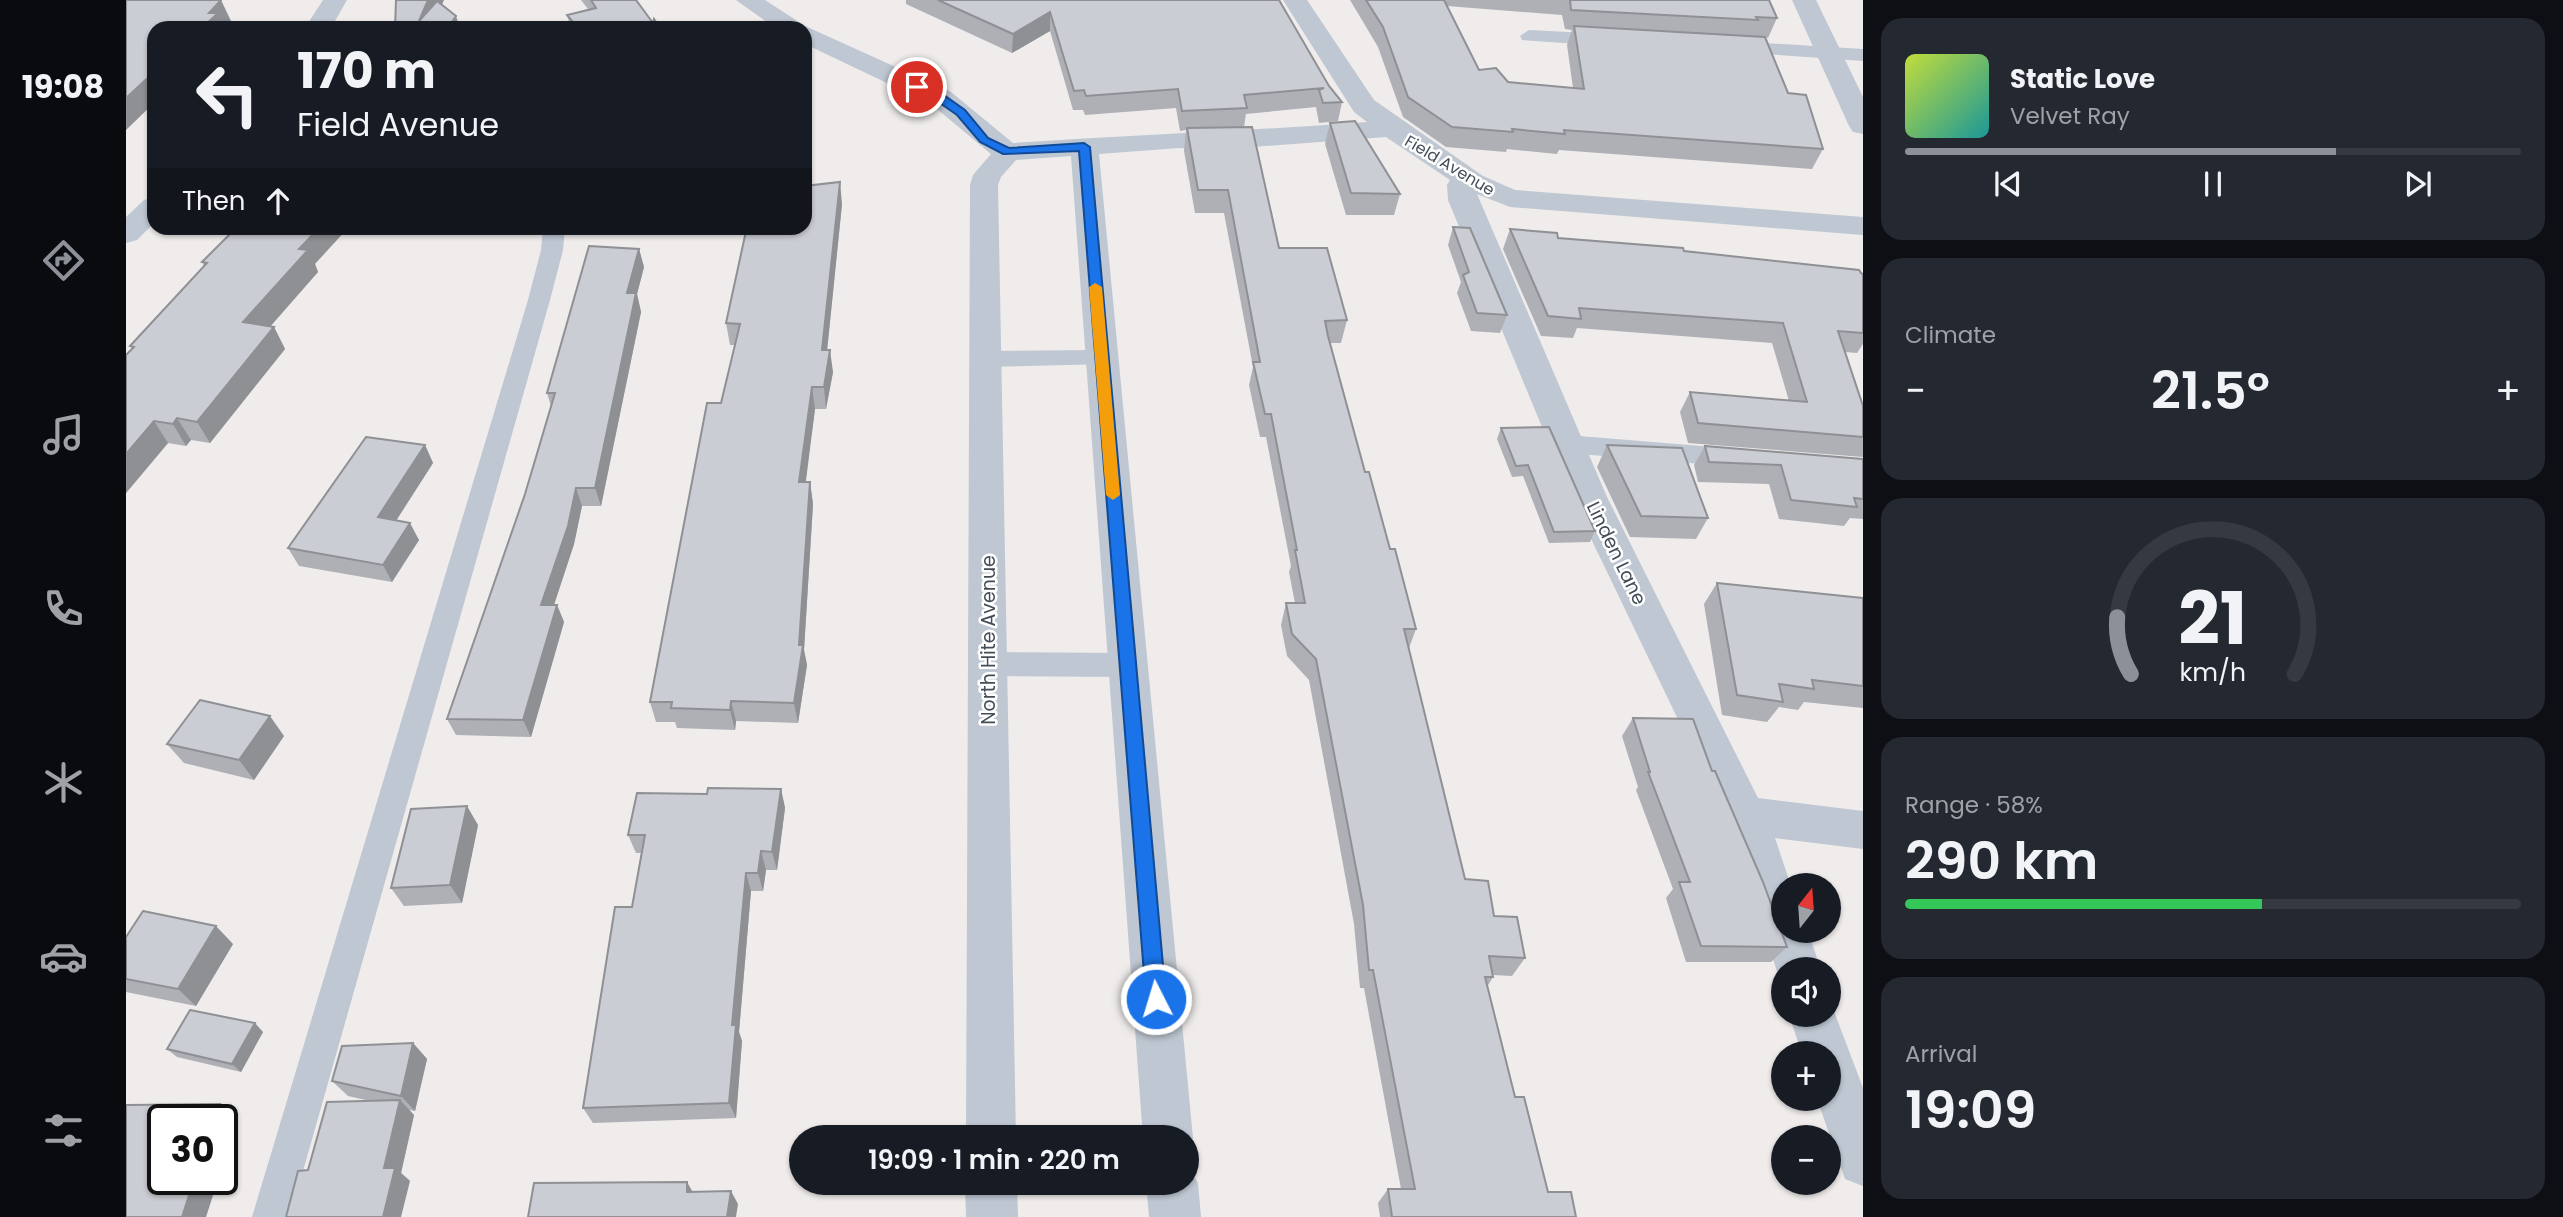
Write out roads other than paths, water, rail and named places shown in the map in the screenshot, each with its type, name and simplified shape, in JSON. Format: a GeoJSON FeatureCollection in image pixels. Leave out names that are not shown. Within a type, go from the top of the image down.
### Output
{"type":"FeatureCollection","features":[{"type":"Feature","properties":{"kind":"street"},"geometry":{"type":"LineString","coordinates":[[322,21],[335,0]]}},
{"type":"Feature","properties":{"kind":"street"},"geometry":{"type":"LineString","coordinates":[[748,0],[782,21]]}},
{"type":"Feature","properties":{"kind":"street"},"geometry":{"type":"LineString","coordinates":[[1295,0],[1364,106],[1392,128]]}},
{"type":"Feature","properties":{"kind":"street"},"geometry":{"type":"LineString","coordinates":[[1804,0],[1863,126]]}},
{"type":"Feature","properties":{"kind":"street"},"geometry":{"type":"LineString","coordinates":[[812,37],[941,98],[961,113],[984,140],[1023,151]]}},
{"type":"Feature","properties":{"kind":"street","name":"Field Avenue"},"geometry":{"type":"LineString","coordinates":[[1023,151],[1180,140],[1212,142],[1392,128],[1469,179],[1498,194],[1538,201],[1863,226]]}},
{"type":"Feature","properties":{"kind":"street"},"geometry":{"type":"LineString","coordinates":[[1084,147],[1167,1125]]}},
{"type":"Feature","properties":{"kind":"street","name":"North Hite Avenue"},"geometry":{"type":"LineString","coordinates":[[991,1125],[984,185],[987,175],[1023,151]]}},
{"type":"Feature","properties":{"kind":"street","name":"Linden Lane"},"geometry":{"type":"LineString","coordinates":[[1469,179],[1461,185],[1463,200],[1589,497],[1745,815],[1771,891]]}},
{"type":"Feature","properties":{"kind":"street"},"geometry":{"type":"LineString","coordinates":[[126,234],[147,213]]}},
{"type":"Feature","properties":{"kind":"street"},"geometry":{"type":"LineString","coordinates":[[1745,815],[1863,830]]}},
{"type":"Feature","properties":{"kind":"street"},"geometry":{"type":"LineString","coordinates":[[1841,1096],[1863,1161]]}},
{"type":"Feature","properties":{"kind":"street"},"geometry":{"type":"LineString","coordinates":[[992,1195],[992,1217]]}},
{"type":"Feature","properties":{"kind":"street"},"geometry":{"type":"LineString","coordinates":[[1173,1195],[1175,1217]]}},
{"type":"Feature","properties":{"kind":"lane"},"geometry":{"type":"LineString","coordinates":[[1529,36],[1624,41]]}},
{"type":"Feature","properties":{"kind":"lane"},"geometry":{"type":"LineString","coordinates":[[1706,46],[1863,55]]}},
{"type":"Feature","properties":{"kind":"lane"},"geometry":{"type":"LineString","coordinates":[[271,1217],[539,300],[553,235]]}},
{"type":"Feature","properties":{"kind":"lane"},"geometry":{"type":"LineString","coordinates":[[985,359],[1101,358]]}},
{"type":"Feature","properties":{"kind":"lane"},"geometry":{"type":"LineString","coordinates":[[1567,444],[1763,460]]}},
{"type":"Feature","properties":{"kind":"lane"},"geometry":{"type":"LineString","coordinates":[[988,664],[1127,665]]}}]}
